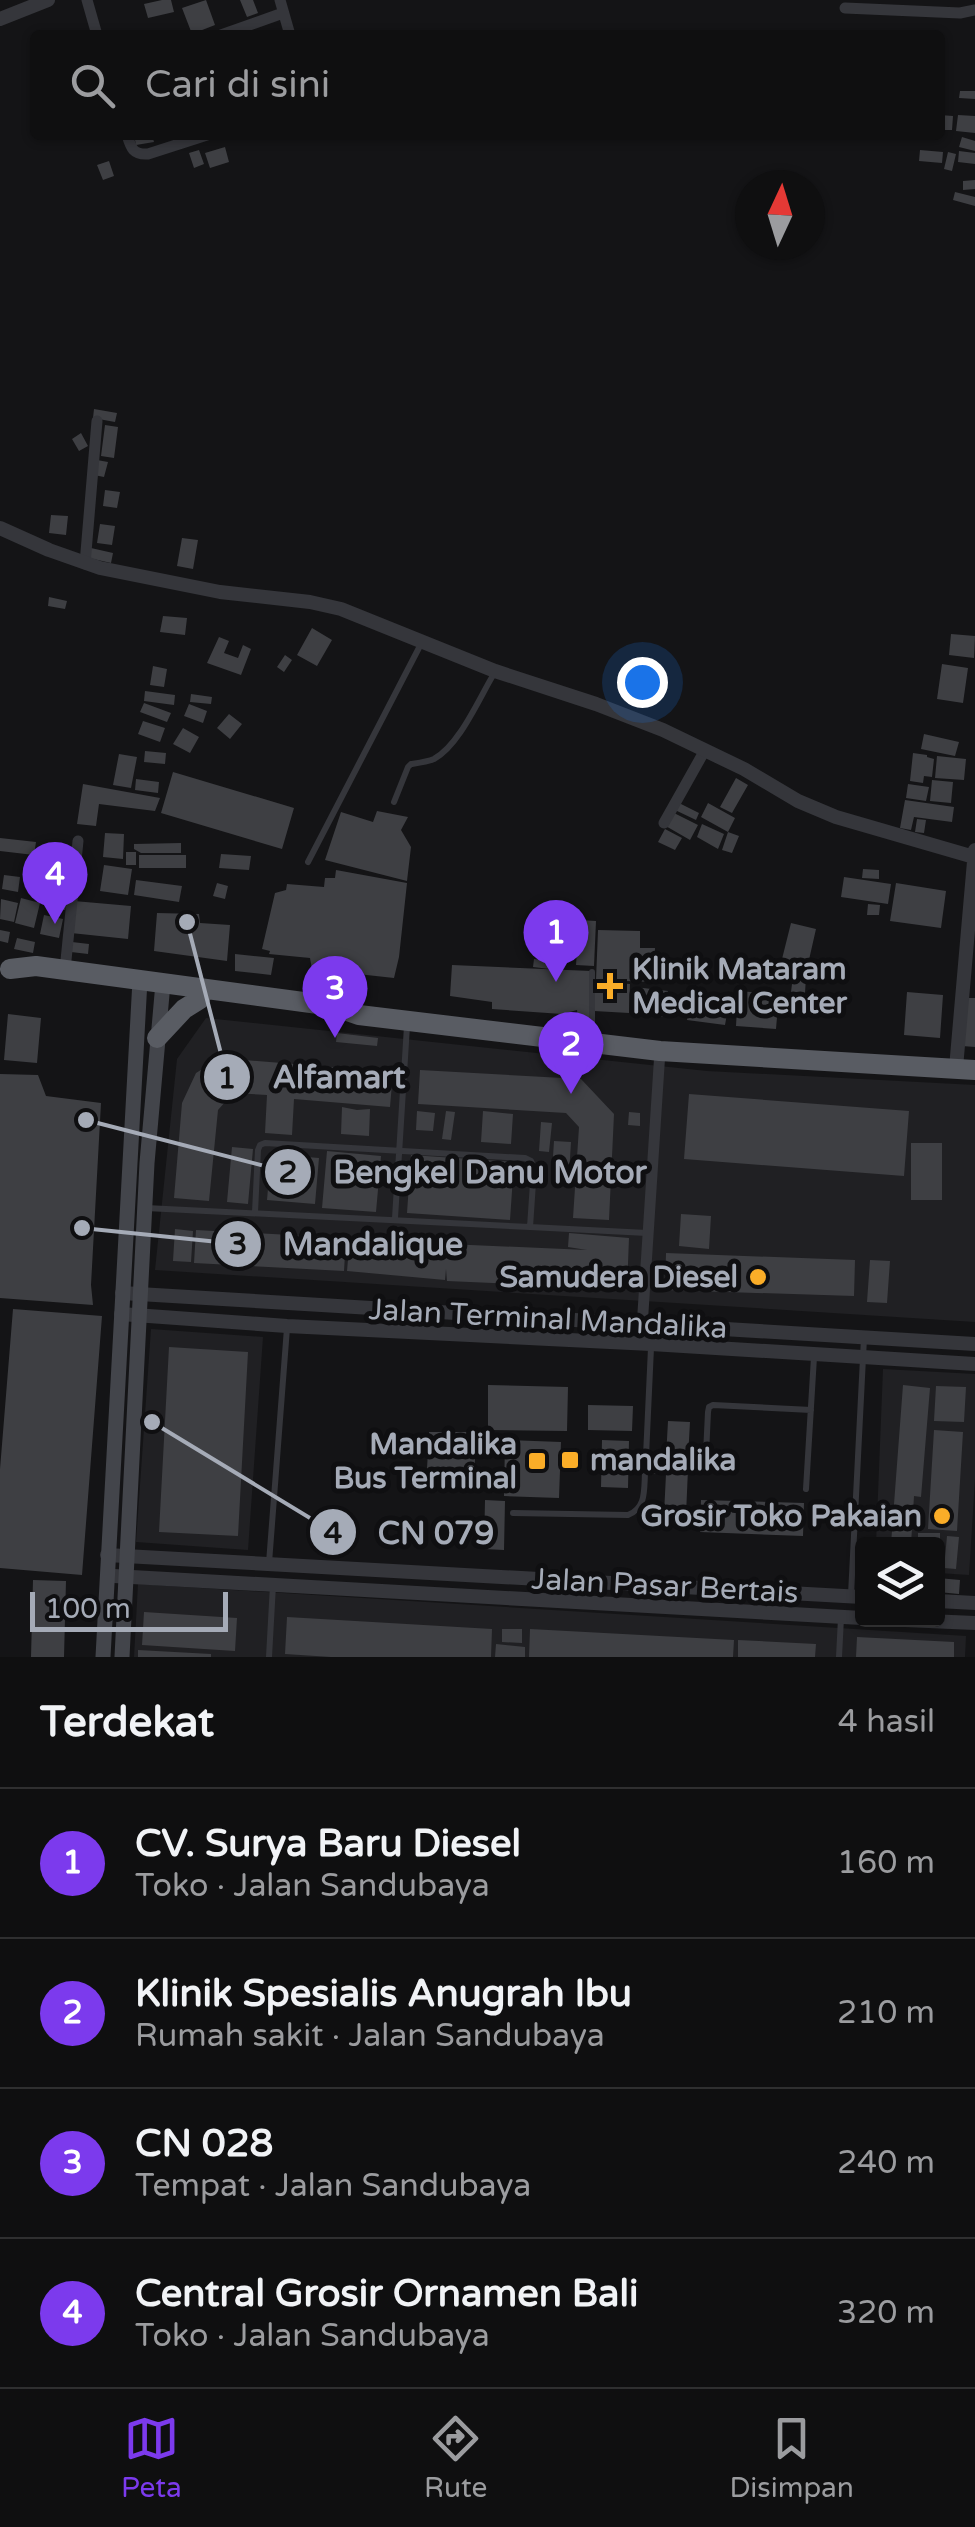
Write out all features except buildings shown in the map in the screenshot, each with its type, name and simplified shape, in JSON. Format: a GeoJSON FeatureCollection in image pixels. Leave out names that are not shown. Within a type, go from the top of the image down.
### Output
{"type":"FeatureCollection","features":[{"type":"Feature","properties":{"kind":"highway"},"geometry":{"type":"LineString","coordinates":[[5,968],[36,966],[140,986]]}},
{"type":"Feature","properties":{"kind":"highway"},"geometry":{"type":"LineString","coordinates":[[5,968],[34,977],[332,1006],[359,1014],[660,1052],[965,1069]]}},
{"type":"Feature","properties":{"kind":"highway"},"geometry":{"type":"LineString","coordinates":[[162,989],[200,999],[332,1017],[359,1014]]}},
{"type":"Feature","properties":{"kind":"highway"},"geometry":{"type":"LineString","coordinates":[[158,1038],[169,1022],[200,999]]}},
{"type":"Feature","properties":{"kind":"main road"},"geometry":{"type":"LineString","coordinates":[[103,1657],[140,986]]}},
{"type":"Feature","properties":{"kind":"main road"},"geometry":{"type":"LineString","coordinates":[[122,1657],[145,1208],[162,989]]}},
{"type":"Feature","properties":{"kind":"street"},"geometry":{"type":"LineString","coordinates":[[0,19],[48,0]]}},
{"type":"Feature","properties":{"kind":"street"},"geometry":{"type":"LineString","coordinates":[[87,0],[96,30]]}},
{"type":"Feature","properties":{"kind":"street"},"geometry":{"type":"LineString","coordinates":[[232,30],[282,7]]}},
{"type":"Feature","properties":{"kind":"street"},"geometry":{"type":"LineString","coordinates":[[846,8],[960,13],[975,10]]}},
{"type":"Feature","properties":{"kind":"street"},"geometry":{"type":"LineString","coordinates":[[129,140],[135,154],[141,155],[190,140]]}},
{"type":"Feature","properties":{"kind":"street"},"geometry":{"type":"LineString","coordinates":[[85,564],[97,422]]}},
{"type":"Feature","properties":{"kind":"street"},"geometry":{"type":"LineString","coordinates":[[0,528],[85,564],[220,592],[340,609],[495,671],[596,704],[744,768],[785,794],[836,817],[974,857]]}},
{"type":"Feature","properties":{"kind":"street"},"geometry":{"type":"LineString","coordinates":[[664,822],[705,750]]}},
{"type":"Feature","properties":{"kind":"street"},"geometry":{"type":"LineString","coordinates":[[65,970],[78,841]]}},
{"type":"Feature","properties":{"kind":"street"},"geometry":{"type":"LineString","coordinates":[[965,1069],[975,848]]}},
{"type":"Feature","properties":{"kind":"street"},"geometry":{"type":"LineString","coordinates":[[646,1344],[660,1052]]}},
{"type":"Feature","properties":{"kind":"street","name":"Jalan Terminal Mandalika"},"geometry":{"type":"LineString","coordinates":[[122,1293],[975,1344]]}},
{"type":"Feature","properties":{"kind":"street"},"geometry":{"type":"LineString","coordinates":[[121,1314],[975,1364]]}},
{"type":"Feature","properties":{"kind":"street","name":"Jalan Pasar Bertais"},"geometry":{"type":"LineString","coordinates":[[108,1555],[855,1597]]}},
{"type":"Feature","properties":{"kind":"street"},"geometry":{"type":"LineString","coordinates":[[106,1576],[855,1618]]}},
{"type":"Feature","properties":{"kind":"street"},"geometry":{"type":"LineString","coordinates":[[945,1602],[975,1604]]}},
{"type":"Feature","properties":{"kind":"street"},"geometry":{"type":"LineString","coordinates":[[945,1622],[975,1623]]}},
{"type":"Feature","properties":{"kind":"lane"},"geometry":{"type":"LineString","coordinates":[[308,862],[423,641]]}},
{"type":"Feature","properties":{"kind":"lane"},"geometry":{"type":"LineString","coordinates":[[394,802],[408,767],[434,759],[446,750],[495,671]]}},
{"type":"Feature","properties":{"kind":"lane"},"geometry":{"type":"LineString","coordinates":[[592,972],[592,1043]]}},
{"type":"Feature","properties":{"kind":"lane"},"geometry":{"type":"LineString","coordinates":[[395,1219],[407,1020]]}},
{"type":"Feature","properties":{"kind":"lane"},"geometry":{"type":"LineString","coordinates":[[255,1212],[258,1150],[264,1143],[399,1150],[531,1161],[534,1168],[530,1227]]}},
{"type":"Feature","properties":{"kind":"lane"},"geometry":{"type":"LineString","coordinates":[[145,1208],[649,1234]]}},
{"type":"Feature","properties":{"kind":"lane"},"geometry":{"type":"LineString","coordinates":[[269,1563],[287,1326]]}},
{"type":"Feature","properties":{"kind":"lane"},"geometry":{"type":"LineString","coordinates":[[858,1537],[864,1337]]}},
{"type":"Feature","properties":{"kind":"lane"},"geometry":{"type":"LineString","coordinates":[[646,1344],[646,1456]]}},
{"type":"Feature","properties":{"kind":"lane"},"geometry":{"type":"LineString","coordinates":[[806,1489],[814,1355]]}},
{"type":"Feature","properties":{"kind":"lane"},"geometry":{"type":"LineString","coordinates":[[706,1454],[708,1412],[713,1405],[811,1410]]}},
{"type":"Feature","properties":{"kind":"lane"},"geometry":{"type":"LineString","coordinates":[[513,1513],[638,1512],[645,1473]]}},
{"type":"Feature","properties":{"kind":"lane"},"geometry":{"type":"LineString","coordinates":[[269,1657],[272,1585]]}},
{"type":"Feature","properties":{"kind":"lane"},"geometry":{"type":"LineString","coordinates":[[839,1657],[841,1617]]}},
{"type":"Feature","properties":{"kind":"shaded area"},"geometry":{"type":"Polygon","coordinates":[[[206,1018],[707,1071],[975,1085],[975,1322],[155,1270],[177,1059],[206,1018]]]}},
{"type":"Feature","properties":{"kind":"shaded area"},"geometry":{"type":"Polygon","coordinates":[[[151,1329],[263,1337],[248,1550],[136,1542],[151,1329]]]}},
{"type":"Feature","properties":{"kind":"shaded area"},"geometry":{"type":"Polygon","coordinates":[[[883,1369],[975,1374],[975,1479],[969,1575],[945,1573],[945,1537],[876,1537],[883,1369]]]}},
{"type":"Feature","properties":{"kind":"shaded area"},"geometry":{"type":"Polygon","coordinates":[[[138,1584],[966,1636],[965,1657],[134,1657],[138,1584]]]}},
{"type":"Feature","properties":{"kind":"place","name":"Alfamart"},"geometry":{"type":"Point","coordinates":[187,922]}},
{"type":"Feature","properties":{"kind":"place","name":"Central Grosir Ornamen Bali"},"geometry":{"type":"Point","coordinates":[55,924]}},
{"type":"Feature","properties":{"kind":"place","name":"CV. Surya Baru Diesel"},"geometry":{"type":"Point","coordinates":[556,982]}},
{"type":"Feature","properties":{"kind":"place","name":"Klinik Mataram Medical Center"},"geometry":{"type":"Point","coordinates":[610,986]}},
{"type":"Feature","properties":{"kind":"place","name":"CN 028"},"geometry":{"type":"Point","coordinates":[335,1038]}},
{"type":"Feature","properties":{"kind":"place","name":"Klinik Spesialis Anugrah Ibu"},"geometry":{"type":"Point","coordinates":[571,1094]}},
{"type":"Feature","properties":{"kind":"place","name":"Bengkel Danu Motor"},"geometry":{"type":"Point","coordinates":[86,1120]}},
{"type":"Feature","properties":{"kind":"place","name":"Mandalique"},"geometry":{"type":"Point","coordinates":[82,1228]}},
{"type":"Feature","properties":{"kind":"place","name":"Samudera Diesel"},"geometry":{"type":"Point","coordinates":[758,1277]}},
{"type":"Feature","properties":{"kind":"place","name":"CN 079"},"geometry":{"type":"Point","coordinates":[152,1422]}},
{"type":"Feature","properties":{"kind":"place","name":"mandalika"},"geometry":{"type":"Point","coordinates":[570,1460]}},
{"type":"Feature","properties":{"kind":"place","name":"Mandalika Bus Terminal"},"geometry":{"type":"Point","coordinates":[537,1461]}},
{"type":"Feature","properties":{"kind":"place","name":"Grosir Toko Pakaian"},"geometry":{"type":"Point","coordinates":[942,1516]}}]}
